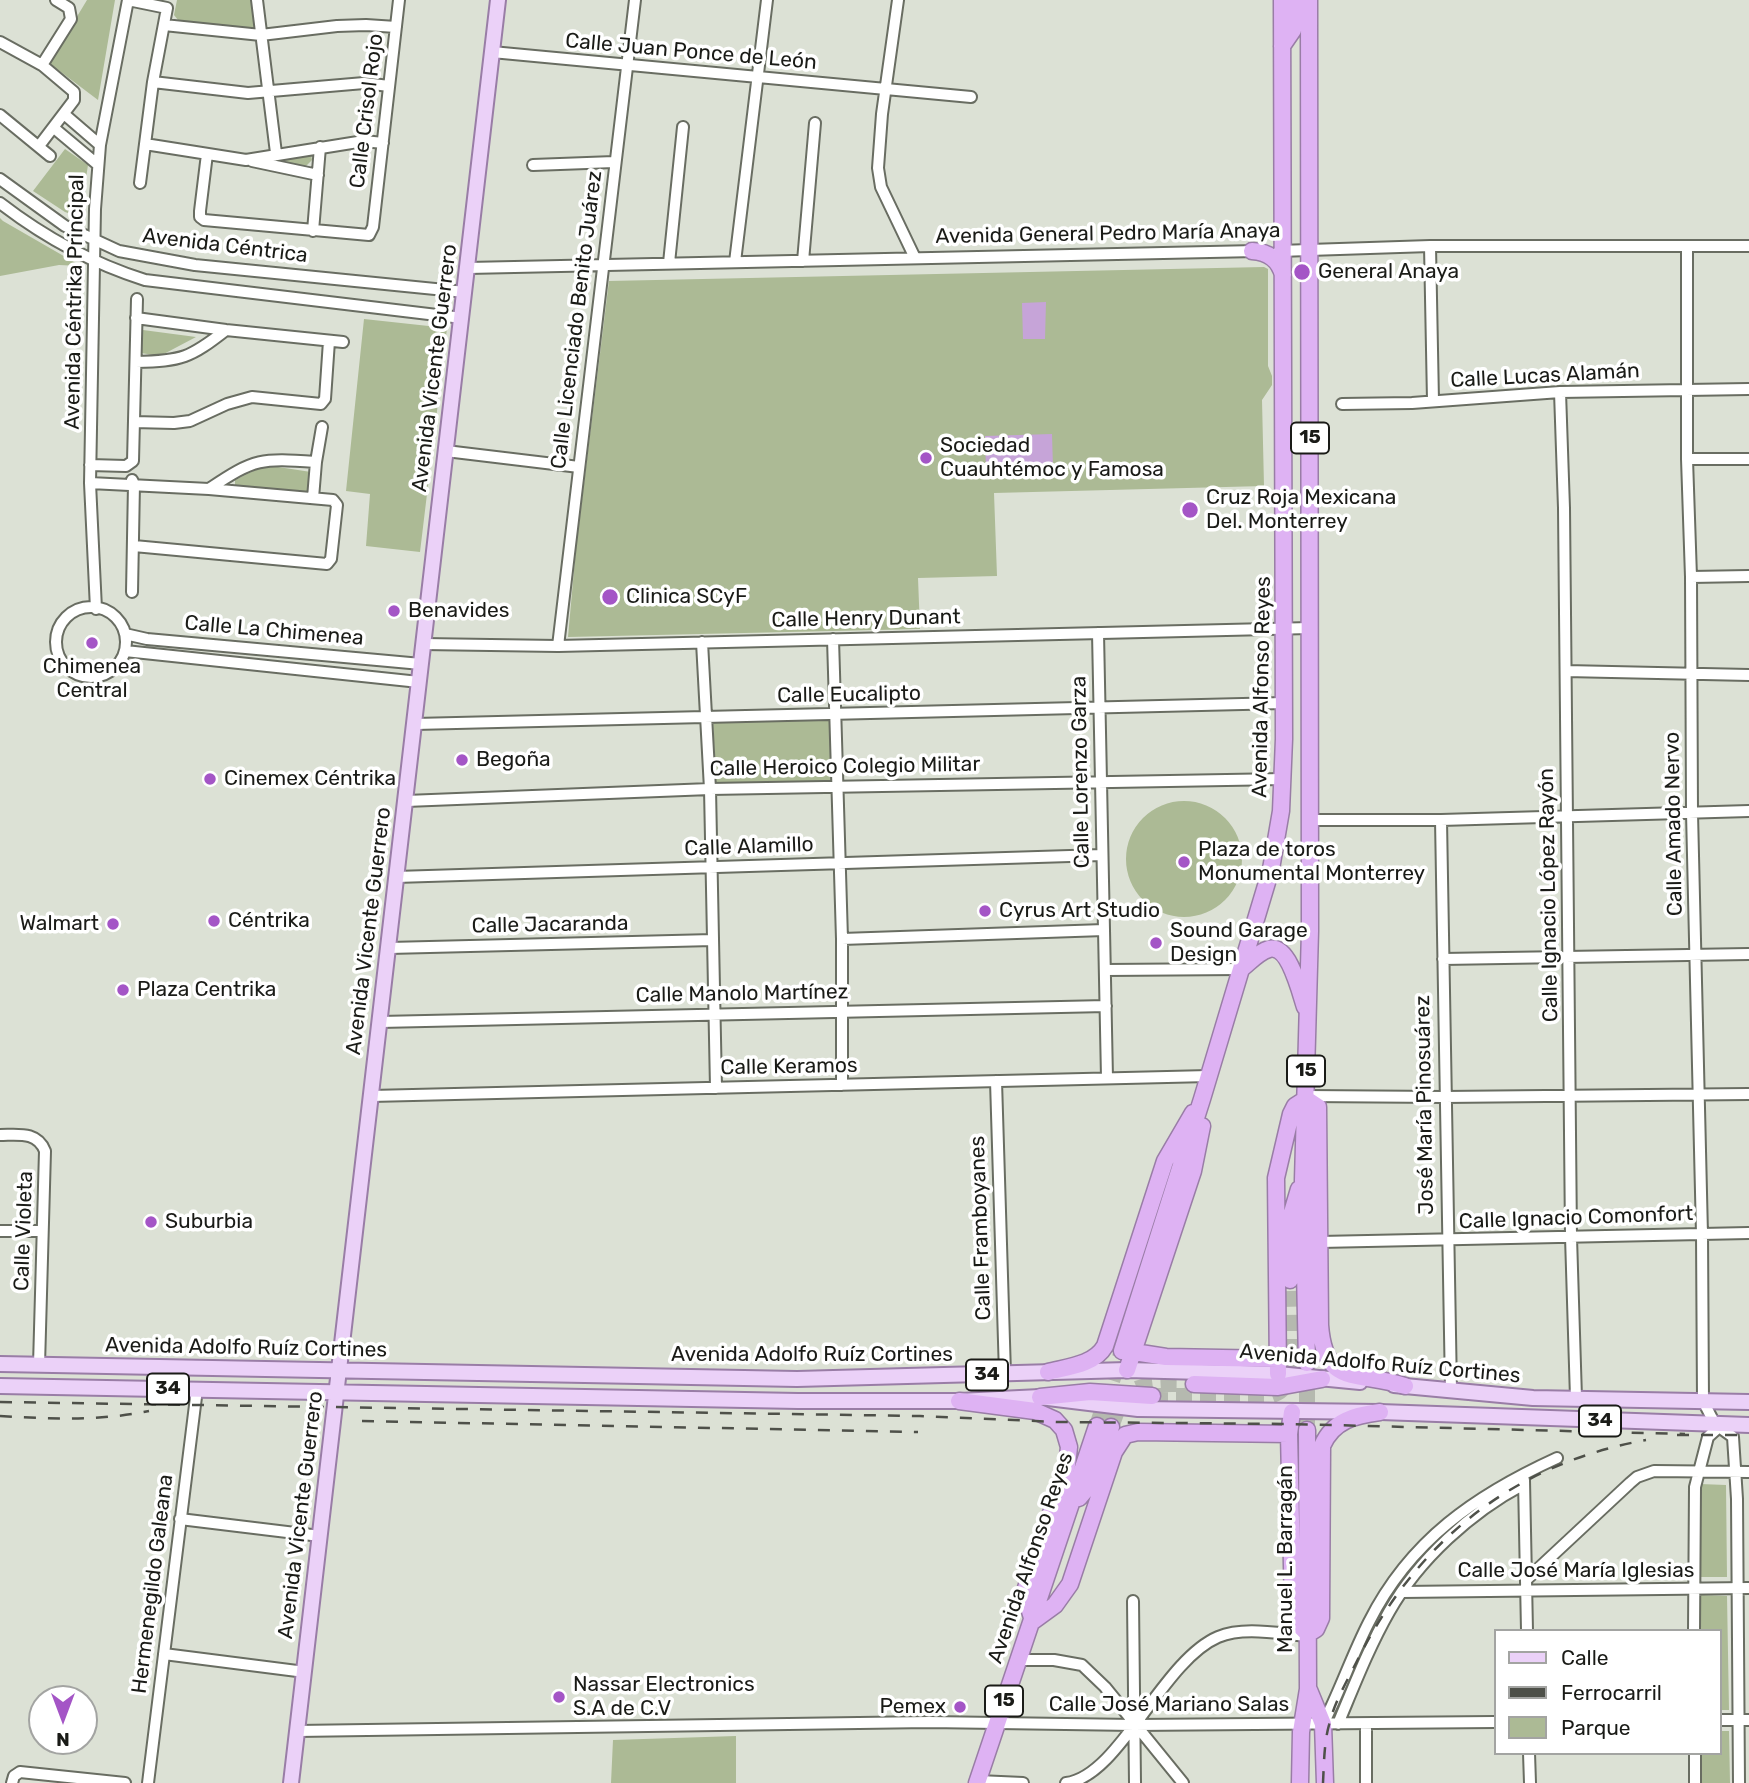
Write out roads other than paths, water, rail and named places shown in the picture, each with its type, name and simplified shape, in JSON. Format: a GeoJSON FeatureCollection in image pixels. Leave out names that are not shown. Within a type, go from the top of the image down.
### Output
{"type":"FeatureCollection","features":[{"type":"Feature","properties":{"kind":"highway","name":"Avenida Alfonso Reyes"},"geometry":{"type":"LineString","coordinates":[[1202,1099],[1273,857],[1284,779],[1282,0]]}},
{"type":"Feature","properties":{"kind":"highway"},"geometry":{"type":"LineString","coordinates":[[1282,46],[1293,30],[1298,0]]}},
{"type":"Feature","properties":{"kind":"highway","name":"15"},"geometry":{"type":"LineString","coordinates":[[1307,1363],[1303,1180],[1309,1016],[1310,820],[1309,0]]}},
{"type":"Feature","properties":{"kind":"highway"},"geometry":{"type":"LineString","coordinates":[[1252,251],[1262,252],[1275,259],[1282,271],[1284,283]]}},
{"type":"Feature","properties":{"kind":"highway"},"geometry":{"type":"LineString","coordinates":[[1241,969],[1264,951],[1275,948],[1280,950],[1287,959],[1309,1016]]}},
{"type":"Feature","properties":{"kind":"highway"},"geometry":{"type":"LineString","coordinates":[[1128,1351],[1278,1367],[1276,1178],[1291,1114],[1295,1106],[1306,1097],[1318,1107],[1321,1340],[1329,1363],[1341,1372],[1385,1379],[1405,1386]]}},
{"type":"Feature","properties":{"kind":"highway"},"geometry":{"type":"LineString","coordinates":[[1127,1370],[1128,1351],[1196,1161],[1202,1128],[1202,1099]]}},
{"type":"Feature","properties":{"kind":"highway"},"geometry":{"type":"LineString","coordinates":[[1048,1372],[1091,1360],[1101,1352],[1165,1161],[1182,1128],[1202,1099]]}},
{"type":"Feature","properties":{"kind":"highway"},"geometry":{"type":"LineString","coordinates":[[1290,1280],[1291,1216],[1294,1200],[1303,1180]]}},
{"type":"Feature","properties":{"kind":"highway"},"geometry":{"type":"LineString","coordinates":[[1195,1384],[1278,1387],[1322,1379]]}},
{"type":"Feature","properties":{"kind":"highway"},"geometry":{"type":"LineString","coordinates":[[1040,1397],[1090,1392],[1152,1396]]}},
{"type":"Feature","properties":{"kind":"highway"},"geometry":{"type":"LineString","coordinates":[[958,1401],[1047,1415],[1059,1423],[1068,1438],[1067,1465],[1026,1588],[1033,1621],[1055,1605],[1070,1584],[1114,1452],[1125,1435],[1139,1432],[1289,1434]]}},
{"type":"Feature","properties":{"kind":"highway"},"geometry":{"type":"LineString","coordinates":[[1292,1412],[1289,1434],[1293,1609],[1296,1622],[1308,1635],[1316,1629],[1321,1618],[1322,1446],[1329,1433],[1342,1422],[1380,1412]]}},
{"type":"Feature","properties":{"kind":"highway","name":"Avenida Alfonso Reyes"},"geometry":{"type":"LineString","coordinates":[[978,1782],[1073,1502],[1089,1486],[1104,1427]]}},
{"type":"Feature","properties":{"kind":"highway","name":"Manuel L. Barragán"},"geometry":{"type":"LineString","coordinates":[[1300,1783],[1302,1724],[1308,1689],[1307,1430]]}},
{"type":"Feature","properties":{"kind":"highway","name":"Manuel L. Barragán"},"geometry":{"type":"LineString","coordinates":[[1308,1689],[1331,1724],[1325,1783]]}},
{"type":"Feature","properties":{"kind":"main road","name":"Avenida Vicente Guerrero"},"geometry":{"type":"LineString","coordinates":[[291,1783],[498,0]]}},
{"type":"Feature","properties":{"kind":"main road","name":"Avenida Adolfo Ruíz Cortines"},"geometry":{"type":"LineString","coordinates":[[0,1364],[797,1379],[1278,1367],[1322,1379],[1533,1398],[1749,1402]]}},
{"type":"Feature","properties":{"kind":"main road","name":"Avenida Adolfo Ruíz Cortines"},"geometry":{"type":"LineString","coordinates":[[0,1386],[798,1401],[958,1401],[1040,1397],[1138,1409],[1380,1412],[1749,1425]]}},
{"type":"Feature","properties":{"kind":"street"},"geometry":{"type":"LineString","coordinates":[[42,65],[72,14],[69,8],[56,0]]}},
{"type":"Feature","properties":{"kind":"street"},"geometry":{"type":"LineString","coordinates":[[128,0],[167,8],[153,82],[140,183]]}},
{"type":"Feature","properties":{"kind":"street","name":"Avenida Céntrika Principal"},"geometry":{"type":"LineString","coordinates":[[96,609],[90,465],[97,163],[128,0]]}},
{"type":"Feature","properties":{"kind":"street"},"geometry":{"type":"LineString","coordinates":[[257,0],[276,153]]}},
{"type":"Feature","properties":{"kind":"street","name":"Calle Crisol Rojo"},"geometry":{"type":"LineString","coordinates":[[313,231],[367,236],[373,227],[399,0]]}},
{"type":"Feature","properties":{"kind":"street","name":"Calle Licenciado Benito Juárez"},"geometry":{"type":"LineString","coordinates":[[558,646],[635,0]]}},
{"type":"Feature","properties":{"kind":"street"},"geometry":{"type":"LineString","coordinates":[[735,262],[767,0]]}},
{"type":"Feature","properties":{"kind":"street"},"geometry":{"type":"LineString","coordinates":[[898,0],[879,142],[879,180],[915,258]]}},
{"type":"Feature","properties":{"kind":"street"},"geometry":{"type":"LineString","coordinates":[[164,25],[261,35],[337,26],[396,27]]}},
{"type":"Feature","properties":{"kind":"street"},"geometry":{"type":"LineString","coordinates":[[0,41],[42,65],[74,92],[74,100],[39,146]]}},
{"type":"Feature","properties":{"kind":"street","name":"Calle Juan Ponce de León"},"geometry":{"type":"LineString","coordinates":[[492,52],[971,97]]}},
{"type":"Feature","properties":{"kind":"street"},"geometry":{"type":"LineString","coordinates":[[153,82],[220,91],[268,93],[365,83],[389,86]]}},
{"type":"Feature","properties":{"kind":"street"},"geometry":{"type":"LineString","coordinates":[[64,114],[100,145]]}},
{"type":"Feature","properties":{"kind":"street"},"geometry":{"type":"LineString","coordinates":[[0,115],[50,156]]}},
{"type":"Feature","properties":{"kind":"street"},"geometry":{"type":"LineString","coordinates":[[803,261],[815,123]]}},
{"type":"Feature","properties":{"kind":"street"},"geometry":{"type":"LineString","coordinates":[[669,263],[683,127]]}},
{"type":"Feature","properties":{"kind":"street"},"geometry":{"type":"LineString","coordinates":[[54,128],[97,163]]}},
{"type":"Feature","properties":{"kind":"street"},"geometry":{"type":"LineString","coordinates":[[246,160],[276,153],[364,141],[383,143]]}},
{"type":"Feature","properties":{"kind":"street"},"geometry":{"type":"LineString","coordinates":[[145,144],[246,160],[317,175]]}},
{"type":"Feature","properties":{"kind":"street"},"geometry":{"type":"LineString","coordinates":[[207,154],[200,211],[200,217],[204,220],[313,231],[320,147]]}},
{"type":"Feature","properties":{"kind":"street"},"geometry":{"type":"LineString","coordinates":[[533,165],[614,162]]}},
{"type":"Feature","properties":{"kind":"street","name":"Avenida Céntrica"},"geometry":{"type":"LineString","coordinates":[[0,179],[65,226],[119,251],[143,257],[466,292]]}},
{"type":"Feature","properties":{"kind":"street","name":"Avenida Céntrica"},"geometry":{"type":"LineString","coordinates":[[0,203],[61,245],[93,261],[145,280],[463,318]]}},
{"type":"Feature","properties":{"kind":"street"},"geometry":{"type":"LineString","coordinates":[[1430,246],[1433,401]]}},
{"type":"Feature","properties":{"kind":"street","name":"Calle Amado Nervo"},"geometry":{"type":"LineString","coordinates":[[1687,246],[1686,389],[1703,1401]]}},
{"type":"Feature","properties":{"kind":"street","name":"Avenida General Pedro María Anaya"},"geometry":{"type":"LineString","coordinates":[[468,268],[1310,248],[1749,246]]}},
{"type":"Feature","properties":{"kind":"street"},"geometry":{"type":"LineString","coordinates":[[316,300],[318,278]]}},
{"type":"Feature","properties":{"kind":"street"},"geometry":{"type":"LineString","coordinates":[[90,465],[131,464],[134,459],[137,299]]}},
{"type":"Feature","properties":{"kind":"street"},"geometry":{"type":"LineString","coordinates":[[136,318],[343,342]]}},
{"type":"Feature","properties":{"kind":"street"},"geometry":{"type":"LineString","coordinates":[[136,362],[188,357],[226,330]]}},
{"type":"Feature","properties":{"kind":"street"},"geometry":{"type":"LineString","coordinates":[[134,422],[174,424],[190,421],[227,404],[252,397],[321,404],[325,399],[329,341]]}},
{"type":"Feature","properties":{"kind":"street","name":"Calle Lucas Alamán"},"geometry":{"type":"LineString","coordinates":[[1342,404],[1390,404],[1560,391],[1749,389]]}},
{"type":"Feature","properties":{"kind":"street","name":"Calle Ignacio López Rayón"},"geometry":{"type":"LineString","coordinates":[[1560,391],[1566,671],[1571,1237],[1576,1398]]}},
{"type":"Feature","properties":{"kind":"street"},"geometry":{"type":"LineString","coordinates":[[313,498],[322,427]]}},
{"type":"Feature","properties":{"kind":"street"},"geometry":{"type":"LineString","coordinates":[[446,451],[579,467]]}},
{"type":"Feature","properties":{"kind":"street"},"geometry":{"type":"LineString","coordinates":[[1687,459],[1749,459]]}},
{"type":"Feature","properties":{"kind":"street"},"geometry":{"type":"LineString","coordinates":[[209,489],[241,468],[262,460],[316,462]]}},
{"type":"Feature","properties":{"kind":"street"},"geometry":{"type":"LineString","coordinates":[[90,481],[313,498],[333,500],[337,505],[331,559],[327,565],[134,546]]}},
{"type":"Feature","properties":{"kind":"street"},"geometry":{"type":"LineString","coordinates":[[132,592],[134,484]]}},
{"type":"Feature","properties":{"kind":"street"},"geometry":{"type":"LineString","coordinates":[[1691,577],[1749,576]]}},
{"type":"Feature","properties":{"kind":"street"},"geometry":{"type":"LineString","coordinates":[[96,609],[112,615],[125,634],[125,651],[116,667],[99,676],[78,675],[62,662],[56,642],[63,622],[80,610],[96,609]]}},
{"type":"Feature","properties":{"kind":"street","name":"Calle Henry Dunant"},"geometry":{"type":"LineString","coordinates":[[423,644],[558,646],[1310,628]]}},
{"type":"Feature","properties":{"kind":"street","name":"Calle Lorenzo Garza"},"geometry":{"type":"LineString","coordinates":[[1098,633],[1107,1079]]}},
{"type":"Feature","properties":{"kind":"street","name":"Calle La Chimenea"},"geometry":{"type":"LineString","coordinates":[[125,634],[147,639],[421,664]]}},
{"type":"Feature","properties":{"kind":"street"},"geometry":{"type":"LineString","coordinates":[[833,639],[842,939],[842,1085]]}},
{"type":"Feature","properties":{"kind":"street"},"geometry":{"type":"LineString","coordinates":[[702,642],[710,789],[716,1088]]}},
{"type":"Feature","properties":{"kind":"street"},"geometry":{"type":"LineString","coordinates":[[125,651],[419,681]]}},
{"type":"Feature","properties":{"kind":"street"},"geometry":{"type":"LineString","coordinates":[[1566,671],[1749,675]]}},
{"type":"Feature","properties":{"kind":"street","name":"Calle Eucalipto"},"geometry":{"type":"LineString","coordinates":[[415,724],[1284,703]]}},
{"type":"Feature","properties":{"kind":"street","name":"Calle Heroico Colegio Militar"},"geometry":{"type":"LineString","coordinates":[[406,800],[710,789],[1284,779]]}},
{"type":"Feature","properties":{"kind":"street"},"geometry":{"type":"LineString","coordinates":[[1310,820],[1441,820],[1749,811]]}},
{"type":"Feature","properties":{"kind":"street","name":"José María Pinosuárez"},"geometry":{"type":"LineString","coordinates":[[1441,820],[1451,1390]]}},
{"type":"Feature","properties":{"kind":"street","name":"Calle Alamillo"},"geometry":{"type":"LineString","coordinates":[[396,877],[1102,855]]}},
{"type":"Feature","properties":{"kind":"street"},"geometry":{"type":"LineString","coordinates":[[842,939],[1104,930]]}},
{"type":"Feature","properties":{"kind":"street","name":"Calle Jacaranda"},"geometry":{"type":"LineString","coordinates":[[388,948],[713,940]]}},
{"type":"Feature","properties":{"kind":"street"},"geometry":{"type":"LineString","coordinates":[[1443,959],[1749,954]]}},
{"type":"Feature","properties":{"kind":"street"},"geometry":{"type":"LineString","coordinates":[[1105,970],[1241,969]]}},
{"type":"Feature","properties":{"kind":"street","name":"Calle Manolo Martínez"},"geometry":{"type":"LineString","coordinates":[[380,1022],[1105,1006]]}},
{"type":"Feature","properties":{"kind":"street","name":"Calle Keramos"},"geometry":{"type":"LineString","coordinates":[[371,1096],[1209,1076]]}},
{"type":"Feature","properties":{"kind":"street","name":"Calle Framboyanes"},"geometry":{"type":"LineString","coordinates":[[996,1081],[1005,1374]]}},
{"type":"Feature","properties":{"kind":"street"},"geometry":{"type":"LineString","coordinates":[[1306,1097],[1749,1094]]}},
{"type":"Feature","properties":{"kind":"street","name":"Calle Violeta"},"geometry":{"type":"LineString","coordinates":[[0,1135],[26,1135],[39,1140],[45,1155],[39,1365]]}},
{"type":"Feature","properties":{"kind":"street"},"geometry":{"type":"LineString","coordinates":[[0,1231],[42,1231]]}},
{"type":"Feature","properties":{"kind":"street","name":"Calle Ignacio Comonfort"},"geometry":{"type":"LineString","coordinates":[[1320,1242],[1749,1233]]}},
{"type":"Feature","properties":{"kind":"street","name":"Hermenegildo Galeana"},"geometry":{"type":"LineString","coordinates":[[148,1783],[197,1389]]}},
{"type":"Feature","properties":{"kind":"street"},"geometry":{"type":"LineString","coordinates":[[1703,1401],[1717,1425],[1733,1437],[1743,1589],[1743,1720],[1739,1783]]}},
{"type":"Feature","properties":{"kind":"street"},"geometry":{"type":"LineString","coordinates":[[1694,1629],[1695,1496],[1708,1437],[1717,1425]]}},
{"type":"Feature","properties":{"kind":"street"},"geometry":{"type":"LineString","coordinates":[[1331,1724],[1390,1610],[1425,1563],[1482,1511],[1557,1458]]}},
{"type":"Feature","properties":{"kind":"street"},"geometry":{"type":"LineString","coordinates":[[1526,1585],[1637,1477],[1654,1471],[1749,1472]]}},
{"type":"Feature","properties":{"kind":"street"},"geometry":{"type":"LineString","coordinates":[[1524,1479],[1527,1629]]}},
{"type":"Feature","properties":{"kind":"street"},"geometry":{"type":"LineString","coordinates":[[1331,1724],[1369,1621],[1390,1584],[1416,1553],[1455,1516],[1491,1491],[1524,1479]]}},
{"type":"Feature","properties":{"kind":"street"},"geometry":{"type":"LineString","coordinates":[[180,1519],[320,1536]]}},
{"type":"Feature","properties":{"kind":"street","name":"Calle José María Iglesias"},"geometry":{"type":"LineString","coordinates":[[1402,1592],[1526,1585],[1743,1589]]}},
{"type":"Feature","properties":{"kind":"street"},"geometry":{"type":"LineString","coordinates":[[1133,1601],[1135,1783]]}},
{"type":"Feature","properties":{"kind":"street"},"geometry":{"type":"LineString","coordinates":[[1066,1783],[1082,1779],[1093,1772],[1179,1668],[1200,1648],[1219,1636],[1251,1632],[1308,1635]]}},
{"type":"Feature","properties":{"kind":"street"},"geometry":{"type":"LineString","coordinates":[[164,1654],[305,1672]]}},
{"type":"Feature","properties":{"kind":"street"},"geometry":{"type":"LineString","coordinates":[[1019,1660],[1054,1660],[1082,1665],[1105,1687],[1183,1783]]}},
{"type":"Feature","properties":{"kind":"street"},"geometry":{"type":"LineString","coordinates":[[1721,1720],[1743,1720]]}},
{"type":"Feature","properties":{"kind":"street","name":"Calle José Mariano Salas"},"geometry":{"type":"LineString","coordinates":[[297,1731],[997,1723],[1134,1725],[1494,1722]]}},
{"type":"Feature","properties":{"kind":"street"},"geometry":{"type":"LineString","coordinates":[[1366,1724],[1366,1783]]}},
{"type":"Feature","properties":{"kind":"street"},"geometry":{"type":"LineString","coordinates":[[1529,1755],[1530,1783]]}},
{"type":"Feature","properties":{"kind":"street"},"geometry":{"type":"LineString","coordinates":[[1695,1755],[1695,1783]]}},
{"type":"Feature","properties":{"kind":"street"},"geometry":{"type":"LineString","coordinates":[[12,1782],[14,1776],[20,1772],[125,1783]]}},
{"type":"Feature","properties":{"kind":"street"},"geometry":{"type":"LineString","coordinates":[[978,1782],[1023,1783]]}},
{"type":"Feature","properties":{"kind":"tunnel"},"geometry":{"type":"LineString","coordinates":[[1152,1396],[1270,1396],[1281,1390],[1290,1367],[1290,1280]]}},
{"type":"Feature","properties":{"kind":"tunnel"},"geometry":{"type":"LineString","coordinates":[[1097,1426],[1122,1351]]}},
{"type":"Feature","properties":{"kind":"tunnel"},"geometry":{"type":"LineString","coordinates":[[1307,1369],[1307,1430]]}},
{"type":"Feature","properties":{"kind":"tunnel"},"geometry":{"type":"LineString","coordinates":[[1111,1427],[1120,1404],[1131,1392],[1158,1384],[1194,1384]]}},
{"type":"Feature","properties":{"kind":"railway"},"geometry":{"type":"LineString","coordinates":[[0,1402],[920,1416],[1058,1422],[1290,1424],[1685,1434]]}},
{"type":"Feature","properties":{"kind":"railway"},"geometry":{"type":"LineString","coordinates":[[0,1416],[94,1418],[149,1411]]}},
{"type":"Feature","properties":{"kind":"railway"},"geometry":{"type":"LineString","coordinates":[[362,1421],[918,1432]]}},
{"type":"Feature","properties":{"kind":"railway"},"geometry":{"type":"LineString","coordinates":[[1677,1435],[1749,1435]]}},
{"type":"Feature","properties":{"kind":"railway"},"geometry":{"type":"LineString","coordinates":[[1323,1783],[1327,1732],[1341,1692],[1381,1618],[1409,1579],[1440,1545],[1474,1515],[1512,1489],[1553,1468],[1598,1451],[1646,1440]]}},
{"type":"Feature","properties":{"kind":"place","name":"General Anaya"},"geometry":{"type":"Point","coordinates":[1302,272]}},
{"type":"Feature","properties":{"kind":"place","name":"Sociedad Cuauhtémoc y Famosa"},"geometry":{"type":"Point","coordinates":[926,458]}},
{"type":"Feature","properties":{"kind":"place","name":"Cruz Roja Mexicana Del. Monterrey"},"geometry":{"type":"Point","coordinates":[1190,510]}},
{"type":"Feature","properties":{"kind":"place","name":"Clinica SCyF"},"geometry":{"type":"Point","coordinates":[610,597]}},
{"type":"Feature","properties":{"kind":"place","name":"Benavides"},"geometry":{"type":"Point","coordinates":[394,611]}},
{"type":"Feature","properties":{"kind":"place","name":"Chimenea Central"},"geometry":{"type":"Point","coordinates":[92,643]}},
{"type":"Feature","properties":{"kind":"place","name":"Begoña"},"geometry":{"type":"Point","coordinates":[462,760]}},
{"type":"Feature","properties":{"kind":"place","name":"Cinemex Céntrika"},"geometry":{"type":"Point","coordinates":[210,779]}},
{"type":"Feature","properties":{"kind":"place","name":"Plaza de toros Monumental Monterrey"},"geometry":{"type":"Point","coordinates":[1184,862]}},
{"type":"Feature","properties":{"kind":"place","name":"Cyrus Art Studio"},"geometry":{"type":"Point","coordinates":[985,911]}},
{"type":"Feature","properties":{"kind":"place","name":"Céntrika"},"geometry":{"type":"Point","coordinates":[214,921]}},
{"type":"Feature","properties":{"kind":"place","name":"Walmart"},"geometry":{"type":"Point","coordinates":[113,924]}},
{"type":"Feature","properties":{"kind":"place","name":"Sound Garage Design"},"geometry":{"type":"Point","coordinates":[1156,943]}},
{"type":"Feature","properties":{"kind":"place","name":"Plaza Centrika"},"geometry":{"type":"Point","coordinates":[123,990]}},
{"type":"Feature","properties":{"kind":"place","name":"Suburbia"},"geometry":{"type":"Point","coordinates":[151,1222]}},
{"type":"Feature","properties":{"kind":"place","name":"Nassar Electronics S.A de C.V"},"geometry":{"type":"Point","coordinates":[559,1697]}},
{"type":"Feature","properties":{"kind":"place","name":"Pemex"},"geometry":{"type":"Point","coordinates":[960,1707]}}]}
